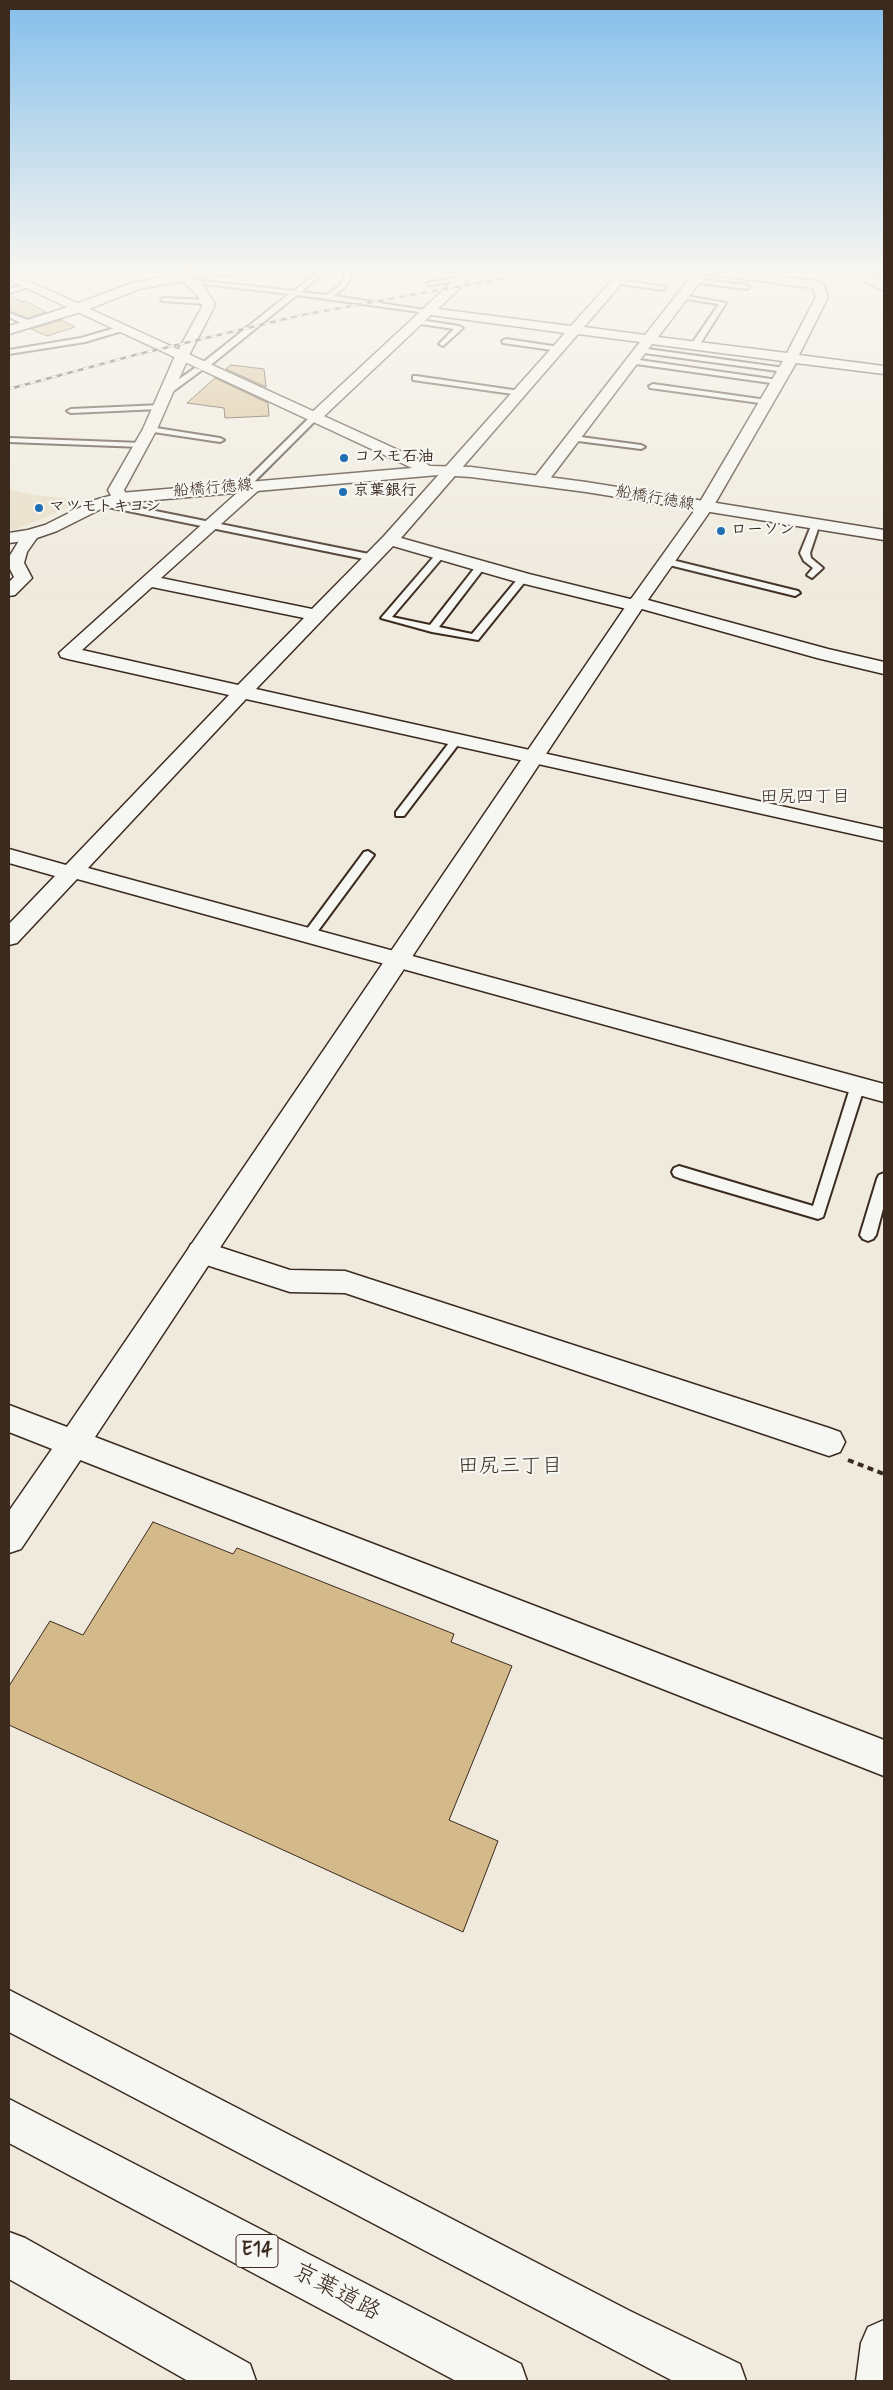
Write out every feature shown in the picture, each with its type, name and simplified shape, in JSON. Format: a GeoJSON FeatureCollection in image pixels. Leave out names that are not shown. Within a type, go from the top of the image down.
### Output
{"type":"FeatureCollection","features":[{"type":"Feature","properties":{"kind":"main road"},"geometry":{"type":"LineString","coordinates":[[120,498],[116,490],[150,429],[171,380]]}},
{"type":"Feature","properties":{"kind":"main road","name":"船橋行徳線"},"geometry":{"type":"LineString","coordinates":[[228,380],[415,463],[424,470]]}},
{"type":"Feature","properties":{"kind":"main road"},"geometry":{"type":"LineString","coordinates":[[315,417],[355,380]]}},
{"type":"Feature","properties":{"kind":"main road"},"geometry":{"type":"LineString","coordinates":[[9,938],[243,691],[374,558],[453,471],[532,380]]}},
{"type":"Feature","properties":{"kind":"main road"},"geometry":{"type":"LineString","coordinates":[[540,481],[618,380]]}},
{"type":"Feature","properties":{"kind":"main road"},"geometry":{"type":"LineString","coordinates":[[9,1538],[636,604],[668,562],[705,507],[779,380]]}},
{"type":"Feature","properties":{"kind":"main road","name":"船橋行徳線"},"geometry":{"type":"LineString","coordinates":[[9,538],[32,535],[51,528],[101,503],[120,498],[424,470],[453,471],[540,481],[816,526],[884,535]]}},
{"type":"Feature","properties":{"kind":"main road"},"geometry":{"type":"LineString","coordinates":[[249,486],[209,526],[68,653],[884,835]]}},
{"type":"Feature","properties":{"kind":"main road"},"geometry":{"type":"LineString","coordinates":[[9,591],[23,578],[15,563],[19,552],[32,535]]}},
{"type":"Feature","properties":{"kind":"main road"},"geometry":{"type":"LineString","coordinates":[[390,540],[480,567],[636,604],[884,668]]}},
{"type":"Feature","properties":{"kind":"main road"},"geometry":{"type":"LineString","coordinates":[[148,581],[318,616]]}},
{"type":"Feature","properties":{"kind":"main road"},"geometry":{"type":"LineString","coordinates":[[9,856],[884,1093]]}},
{"type":"Feature","properties":{"kind":"main road"},"geometry":{"type":"LineString","coordinates":[[201,1252],[290,1282],[345,1282],[829,1442]]}},
{"type":"Feature","properties":{"kind":"main road"},"geometry":{"type":"LineString","coordinates":[[9,1418],[884,1758]]}},
{"type":"Feature","properties":{"kind":"main road"},"geometry":{"type":"LineString","coordinates":[[9,2010],[597,2318],[724,2381]]}},
{"type":"Feature","properties":{"kind":"main road","name":"京葉道路"},"geometry":{"type":"LineString","coordinates":[[9,2120],[504,2381]]}},
{"type":"Feature","properties":{"kind":"main road"},"geometry":{"type":"LineString","coordinates":[[9,2254],[232,2381]]}},
{"type":"Feature","properties":{"kind":"main road"},"geometry":{"type":"LineString","coordinates":[[879,2381],[884,2343]]}},
{"type":"Feature","properties":{"kind":"lane"},"geometry":{"type":"LineString","coordinates":[[165,393],[184,380]]}},
{"type":"Feature","properties":{"kind":"lane"},"geometry":{"type":"LineString","coordinates":[[427,380],[520,393]]}},
{"type":"Feature","properties":{"kind":"lane"},"geometry":{"type":"LineString","coordinates":[[653,386],[767,402]]}},
{"type":"Feature","properties":{"kind":"lane"},"geometry":{"type":"LineString","coordinates":[[71,411],[159,407]]}},
{"type":"Feature","properties":{"kind":"lane"},"geometry":{"type":"LineString","coordinates":[[249,486],[315,417]]}},
{"type":"Feature","properties":{"kind":"lane"},"geometry":{"type":"LineString","coordinates":[[150,429],[220,440]]}},
{"type":"Feature","properties":{"kind":"lane"},"geometry":{"type":"LineString","coordinates":[[573,438],[640,447]]}},
{"type":"Feature","properties":{"kind":"lane"},"geometry":{"type":"LineString","coordinates":[[9,440],[142,445]]}},
{"type":"Feature","properties":{"kind":"lane"},"geometry":{"type":"LineString","coordinates":[[101,503],[374,558]]}},
{"type":"Feature","properties":{"kind":"lane"},"geometry":{"type":"LineString","coordinates":[[812,575],[818,568],[805,552],[816,526]]}},
{"type":"Feature","properties":{"kind":"lane"},"geometry":{"type":"LineString","coordinates":[[440,555],[386,618],[474,638],[523,578]]}},
{"type":"Feature","properties":{"kind":"lane"},"geometry":{"type":"LineString","coordinates":[[668,562],[795,593]]}},
{"type":"Feature","properties":{"kind":"lane"},"geometry":{"type":"LineString","coordinates":[[432,629],[480,567]]}},
{"type":"Feature","properties":{"kind":"lane"},"geometry":{"type":"LineString","coordinates":[[400,814],[456,741]]}},
{"type":"Feature","properties":{"kind":"lane"},"geometry":{"type":"LineString","coordinates":[[308,936],[368,855]]}},
{"type":"Feature","properties":{"kind":"lane"},"geometry":{"type":"LineString","coordinates":[[679,1172],[818,1213],[858,1086]]}},
{"type":"Feature","properties":{"kind":"lane"},"geometry":{"type":"LineString","coordinates":[[868,1235],[884,1178]]}},
{"type":"Feature","properties":{"kind":"path"},"geometry":{"type":"LineString","coordinates":[[829,1442],[849,1461],[884,1474]]}},
{"type":"Feature","properties":{"kind":"shaded area","name":"マツモトキヨシ"},"geometry":{"type":"Polygon","coordinates":[[[9,489],[35,495],[84,501],[14,530],[9,530],[9,489]]]}},
{"type":"Feature","properties":{"kind":"building"},"geometry":{"type":"Polygon","coordinates":[[[213,380],[218,380],[268,403],[269,416],[225,418],[224,408],[187,403],[213,380]]]}},
{"type":"Feature","properties":{"kind":"building"},"geometry":{"type":"Polygon","coordinates":[[[249,380],[265,380],[266,387],[249,380]]]}},
{"type":"Feature","properties":{"kind":"building"},"geometry":{"type":"Polygon","coordinates":[[[153,1522],[233,1554],[237,1548],[454,1634],[451,1642],[512,1666],[449,1820],[498,1841],[463,1932],[9,1725],[9,1686],[50,1621],[83,1635],[153,1522]]]}},
{"type":"Feature","properties":{"kind":"railway"},"geometry":{"type":"LineString","coordinates":[[9,389],[44,380]]}},
{"type":"Feature","properties":{"kind":"place","name":"コスモ石油"},"geometry":{"type":"Point","coordinates":[344,458]}},
{"type":"Feature","properties":{"kind":"place","name":"京葉銀行"},"geometry":{"type":"Point","coordinates":[343,492]}},
{"type":"Feature","properties":{"kind":"place","name":"マツモトキヨシ"},"geometry":{"type":"Point","coordinates":[39,508]}},
{"type":"Feature","properties":{"kind":"place","name":"ローソン"},"geometry":{"type":"Point","coordinates":[721,531]}},
{"type":"Feature","properties":{"kind":"district","name":"田尻四丁目"},"geometry":{"type":"Point","coordinates":[805,798]}},
{"type":"Feature","properties":{"kind":"district","name":"田尻三丁目"},"geometry":{"type":"Point","coordinates":[510,1468]}}]}
